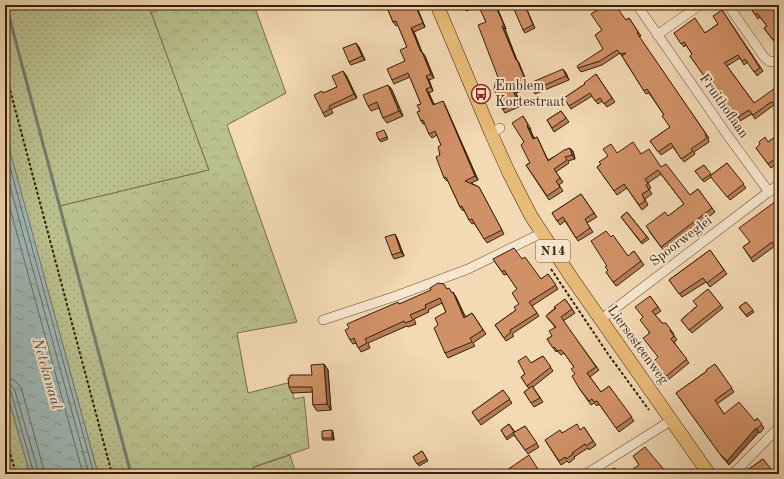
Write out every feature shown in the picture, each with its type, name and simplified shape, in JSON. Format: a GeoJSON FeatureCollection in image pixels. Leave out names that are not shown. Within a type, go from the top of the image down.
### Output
{"type":"FeatureCollection","features":[{"type":"Feature","properties":{"kind":"main road","name":"Liersesteenweg"},"geometry":{"type":"LineString","coordinates":[[437,5],[495,130],[509,174],[542,233],[600,320],[709,474]]}},
{"type":"Feature","properties":{"kind":"street","name":"Fruithoflaan"},"geometry":{"type":"LineString","coordinates":[[637,5],[728,136],[769,192]]}},
{"type":"Feature","properties":{"kind":"street"},"geometry":{"type":"LineString","coordinates":[[657,35],[700,5]]}},
{"type":"Feature","properties":{"kind":"street"},"geometry":{"type":"LineString","coordinates":[[728,5],[764,56],[770,62],[779,59]]}},
{"type":"Feature","properties":{"kind":"street","name":"Spoorweglei"},"geometry":{"type":"LineString","coordinates":[[600,320],[779,184]]}},
{"type":"Feature","properties":{"kind":"street"},"geometry":{"type":"LineString","coordinates":[[323,320],[396,296],[468,269],[542,233]]}},
{"type":"Feature","properties":{"kind":"street"},"geometry":{"type":"LineString","coordinates":[[586,474],[672,420]]}},
{"type":"Feature","properties":{"kind":"street"},"geometry":{"type":"LineString","coordinates":[[733,474],[779,426]]}},
{"type":"Feature","properties":{"kind":"path"},"geometry":{"type":"LineString","coordinates":[[5,71],[112,474]]}},
{"type":"Feature","properties":{"kind":"path"},"geometry":{"type":"LineString","coordinates":[[548,264],[608,354],[647,408]]}},
{"type":"Feature","properties":{"kind":"path"},"geometry":{"type":"LineString","coordinates":[[5,435],[16,474]]}},
{"type":"Feature","properties":{"kind":"green space"},"geometry":{"type":"Polygon","coordinates":[[[5,5],[145,5],[151,12],[209,170],[60,206],[131,474],[98,474],[5,134],[5,5]]]}},
{"type":"Feature","properties":{"kind":"green space"},"geometry":{"type":"Polygon","coordinates":[[[173,5],[254,5],[286,93],[227,125],[297,322],[237,333],[248,393],[291,382],[294,399],[304,397],[309,448],[253,467],[255,474],[131,474],[60,206],[209,170],[151,12],[173,5]]]}},
{"type":"Feature","properties":{"kind":"green space"},"geometry":{"type":"Polygon","coordinates":[[[5,387],[30,474],[5,474],[5,387]]]}},
{"type":"Feature","properties":{"kind":"green space"},"geometry":{"type":"Polygon","coordinates":[[[290,455],[296,474],[255,474],[252,468],[290,455]]]}},
{"type":"Feature","properties":{"kind":"water","name":"Netekanaal"},"geometry":{"type":"Polygon","coordinates":[[[5,134],[98,474],[30,474],[5,387],[5,134]]]}},
{"type":"Feature","properties":{"kind":"building"},"geometry":{"type":"Polygon","coordinates":[[[386,5],[400,5],[401,7],[406,5],[415,5],[423,23],[411,28],[431,74],[426,76],[431,87],[426,89],[433,105],[443,101],[475,176],[465,181],[479,187],[502,230],[484,239],[472,219],[469,220],[462,206],[460,207],[446,177],[444,178],[436,157],[440,155],[438,147],[441,145],[435,131],[429,134],[423,120],[421,121],[417,112],[420,111],[417,105],[421,104],[408,73],[392,80],[387,69],[405,61],[400,50],[407,47],[396,21],[393,22],[386,5]]]}},
{"type":"Feature","properties":{"kind":"building"},"geometry":{"type":"Polygon","coordinates":[[[478,5],[495,5],[504,25],[502,26],[527,84],[513,90],[518,103],[503,109],[494,89],[496,81],[499,80],[478,25],[486,22],[478,5]]]}},
{"type":"Feature","properties":{"kind":"building"},"geometry":{"type":"Polygon","coordinates":[[[525,5],[533,25],[523,30],[513,7],[525,5]]]}},
{"type":"Feature","properties":{"kind":"building"},"geometry":{"type":"Polygon","coordinates":[[[598,5],[615,5],[626,20],[629,18],[638,32],[637,33],[706,134],[705,135],[707,138],[691,149],[693,151],[681,159],[671,143],[658,152],[650,141],[670,127],[647,89],[644,91],[622,56],[626,53],[621,54],[617,50],[600,61],[578,68],[577,66],[603,49],[595,35],[602,30],[591,14],[600,8],[598,5]]]}},
{"type":"Feature","properties":{"kind":"building"},"geometry":{"type":"Polygon","coordinates":[[[749,5],[779,6],[779,36],[773,40],[764,28],[767,26],[757,13],[755,15],[749,5]]]}},
{"type":"Feature","properties":{"kind":"building"},"geometry":{"type":"Polygon","coordinates":[[[722,10],[760,68],[754,72],[745,59],[742,61],[738,55],[724,63],[754,103],[774,89],[779,97],[779,99],[773,103],[771,102],[753,115],[749,110],[738,117],[735,114],[732,116],[690,56],[692,54],[684,42],[681,44],[674,33],[695,18],[705,33],[718,24],[713,16],[722,10]]]}},
{"type":"Feature","properties":{"kind":"building"},"geometry":{"type":"Polygon","coordinates":[[[356,43],[362,56],[349,62],[343,48],[356,43]]]}},
{"type":"Feature","properties":{"kind":"building"},"geometry":{"type":"Polygon","coordinates":[[[563,69],[566,76],[533,90],[530,83],[563,69]]]}},
{"type":"Feature","properties":{"kind":"building"},"geometry":{"type":"Polygon","coordinates":[[[343,71],[354,94],[329,106],[330,109],[323,113],[314,95],[337,87],[332,76],[343,71]]]}},
{"type":"Feature","properties":{"kind":"building"},"geometry":{"type":"Polygon","coordinates":[[[596,74],[612,98],[604,104],[600,98],[595,101],[590,93],[569,106],[564,98],[585,84],[584,83],[596,74]]]}},
{"type":"Feature","properties":{"kind":"building"},"geometry":{"type":"Polygon","coordinates":[[[388,85],[399,111],[383,118],[377,102],[368,106],[363,95],[388,85]]]}},
{"type":"Feature","properties":{"kind":"building"},"geometry":{"type":"Polygon","coordinates":[[[561,111],[566,118],[552,128],[547,120],[561,111]]]}},
{"type":"Feature","properties":{"kind":"building"},"geometry":{"type":"Polygon","coordinates":[[[523,116],[533,139],[537,137],[548,161],[564,150],[570,148],[572,155],[565,157],[567,160],[554,169],[560,178],[556,181],[560,187],[547,196],[526,165],[530,163],[521,145],[524,142],[512,123],[523,116]]]}},
{"type":"Feature","properties":{"kind":"building"},"geometry":{"type":"Polygon","coordinates":[[[384,130],[387,137],[379,140],[376,133],[384,130]]]}},
{"type":"Feature","properties":{"kind":"building"},"geometry":{"type":"Polygon","coordinates":[[[779,134],[779,156],[768,164],[756,148],[760,144],[759,142],[765,137],[768,142],[779,134]]]}},
{"type":"Feature","properties":{"kind":"building"},"geometry":{"type":"Polygon","coordinates":[[[633,142],[641,154],[649,149],[661,167],[666,164],[690,195],[698,189],[712,208],[661,247],[646,226],[665,212],[668,216],[684,204],[658,170],[645,179],[648,183],[646,185],[649,190],[642,194],[645,201],[639,205],[624,184],[614,191],[597,167],[601,164],[599,162],[608,156],[603,149],[611,144],[617,153],[633,142]]]}},
{"type":"Feature","properties":{"kind":"building"},"geometry":{"type":"Polygon","coordinates":[[[727,163],[744,184],[727,197],[710,176],[727,163]]]}},
{"type":"Feature","properties":{"kind":"building"},"geometry":{"type":"Polygon","coordinates":[[[704,165],[711,174],[702,180],[695,171],[704,165]]]}},
{"type":"Feature","properties":{"kind":"building"},"geometry":{"type":"Polygon","coordinates":[[[581,194],[594,213],[585,219],[590,228],[576,238],[563,217],[557,221],[552,213],[581,194]]]}},
{"type":"Feature","properties":{"kind":"building"},"geometry":{"type":"Polygon","coordinates":[[[779,199],[779,223],[774,226],[779,232],[779,251],[772,242],[751,258],[743,247],[750,242],[739,228],[779,199]]]}},
{"type":"Feature","properties":{"kind":"building"},"geometry":{"type":"Polygon","coordinates":[[[627,212],[647,237],[641,242],[621,217],[627,212]]]}},
{"type":"Feature","properties":{"kind":"building"},"geometry":{"type":"Polygon","coordinates":[[[606,231],[611,237],[613,235],[628,256],[634,251],[641,261],[613,282],[606,272],[608,270],[605,267],[607,266],[591,241],[606,231]]]}},
{"type":"Feature","properties":{"kind":"building"},"geometry":{"type":"Polygon","coordinates":[[[395,234],[401,252],[392,255],[385,237],[395,234]]]}},
{"type":"Feature","properties":{"kind":"building"},"geometry":{"type":"Polygon","coordinates":[[[514,248],[522,259],[525,257],[541,279],[548,274],[556,285],[529,302],[537,313],[510,330],[511,332],[504,338],[495,325],[516,310],[514,307],[519,304],[512,293],[517,289],[504,270],[502,272],[493,259],[514,248]]]}},
{"type":"Feature","properties":{"kind":"building"},"geometry":{"type":"Polygon","coordinates":[[[710,250],[724,270],[707,283],[703,278],[679,294],[669,280],[710,250]]]}},
{"type":"Feature","properties":{"kind":"building"},"geometry":{"type":"Polygon","coordinates":[[[438,283],[444,284],[447,289],[449,288],[452,293],[453,292],[464,318],[472,313],[483,330],[470,338],[472,342],[445,353],[434,328],[438,325],[435,318],[446,312],[440,298],[425,305],[426,308],[410,315],[413,320],[405,323],[404,321],[365,339],[367,343],[358,348],[354,338],[350,340],[345,330],[349,328],[347,324],[398,302],[399,304],[431,290],[430,288],[438,283]]]}},
{"type":"Feature","properties":{"kind":"building"},"geometry":{"type":"Polygon","coordinates":[[[708,289],[721,305],[689,330],[681,320],[697,306],[693,301],[708,289]]]}},
{"type":"Feature","properties":{"kind":"building"},"geometry":{"type":"Polygon","coordinates":[[[650,296],[658,307],[652,311],[662,323],[666,323],[674,336],[671,339],[687,359],[665,377],[653,362],[658,357],[643,338],[650,333],[640,320],[643,317],[635,307],[650,296]]]}},
{"type":"Feature","properties":{"kind":"building"},"geometry":{"type":"Polygon","coordinates":[[[565,299],[572,309],[561,317],[596,367],[587,373],[601,392],[609,386],[632,417],[616,428],[597,401],[594,402],[592,399],[589,401],[579,388],[572,376],[575,374],[571,369],[574,367],[564,353],[561,350],[558,351],[554,347],[553,348],[547,339],[552,336],[549,331],[556,327],[546,316],[556,308],[554,307],[565,299]]]}},
{"type":"Feature","properties":{"kind":"building"},"geometry":{"type":"Polygon","coordinates":[[[746,302],[753,310],[746,315],[739,307],[746,302]]]}},
{"type":"Feature","properties":{"kind":"building"},"geometry":{"type":"Polygon","coordinates":[[[526,356],[531,363],[543,356],[551,367],[527,386],[521,377],[525,374],[518,361],[526,356]]]}},
{"type":"Feature","properties":{"kind":"building"},"geometry":{"type":"Polygon","coordinates":[[[324,364],[327,404],[313,405],[312,387],[289,387],[288,378],[290,378],[290,375],[312,375],[311,365],[324,364]]]}},
{"type":"Feature","properties":{"kind":"building"},"geometry":{"type":"Polygon","coordinates":[[[715,364],[732,388],[715,400],[724,414],[739,402],[755,421],[757,418],[762,424],[757,429],[756,428],[727,461],[719,453],[676,393],[715,364]]]}},
{"type":"Feature","properties":{"kind":"building"},"geometry":{"type":"Polygon","coordinates":[[[532,386],[540,398],[531,403],[524,392],[532,386]]]}},
{"type":"Feature","properties":{"kind":"building"},"geometry":{"type":"Polygon","coordinates":[[[503,390],[510,399],[478,421],[472,412],[503,390]]]}},
{"type":"Feature","properties":{"kind":"building"},"geometry":{"type":"Polygon","coordinates":[[[509,424],[514,432],[506,438],[501,430],[509,424]]]}},
{"type":"Feature","properties":{"kind":"building"},"geometry":{"type":"Polygon","coordinates":[[[577,424],[580,430],[584,427],[593,441],[586,446],[585,444],[566,459],[565,457],[559,461],[545,440],[560,430],[562,433],[577,424]]]}},
{"type":"Feature","properties":{"kind":"building"},"geometry":{"type":"Polygon","coordinates":[[[525,426],[537,443],[525,450],[513,433],[525,426]]]}},
{"type":"Feature","properties":{"kind":"building"},"geometry":{"type":"Polygon","coordinates":[[[332,430],[332,438],[322,438],[322,431],[332,430]]]}},
{"type":"Feature","properties":{"kind":"building"},"geometry":{"type":"Polygon","coordinates":[[[645,447],[666,472],[664,474],[633,474],[630,471],[639,465],[633,456],[645,447]]]}},
{"type":"Feature","properties":{"kind":"building"},"geometry":{"type":"Polygon","coordinates":[[[422,451],[427,459],[417,464],[413,457],[422,451]]]}},
{"type":"Feature","properties":{"kind":"building"},"geometry":{"type":"Polygon","coordinates":[[[529,455],[541,474],[501,474],[529,455]]]}},
{"type":"Feature","properties":{"kind":"building"},"geometry":{"type":"Polygon","coordinates":[[[763,459],[772,470],[766,474],[742,474],[763,459]]]}},
{"type":"Feature","properties":{"kind":"building"},"geometry":{"type":"Polygon","coordinates":[[[615,468],[618,474],[602,474],[605,472],[615,468]]]}},
{"type":"Feature","properties":{"kind":"waterway"},"geometry":{"type":"LineString","coordinates":[[6,5],[131,474]]}},
{"type":"Feature","properties":{"kind":"place","name":"Emblem Kortestraat"},"geometry":{"type":"Point","coordinates":[481,94]}}]}
